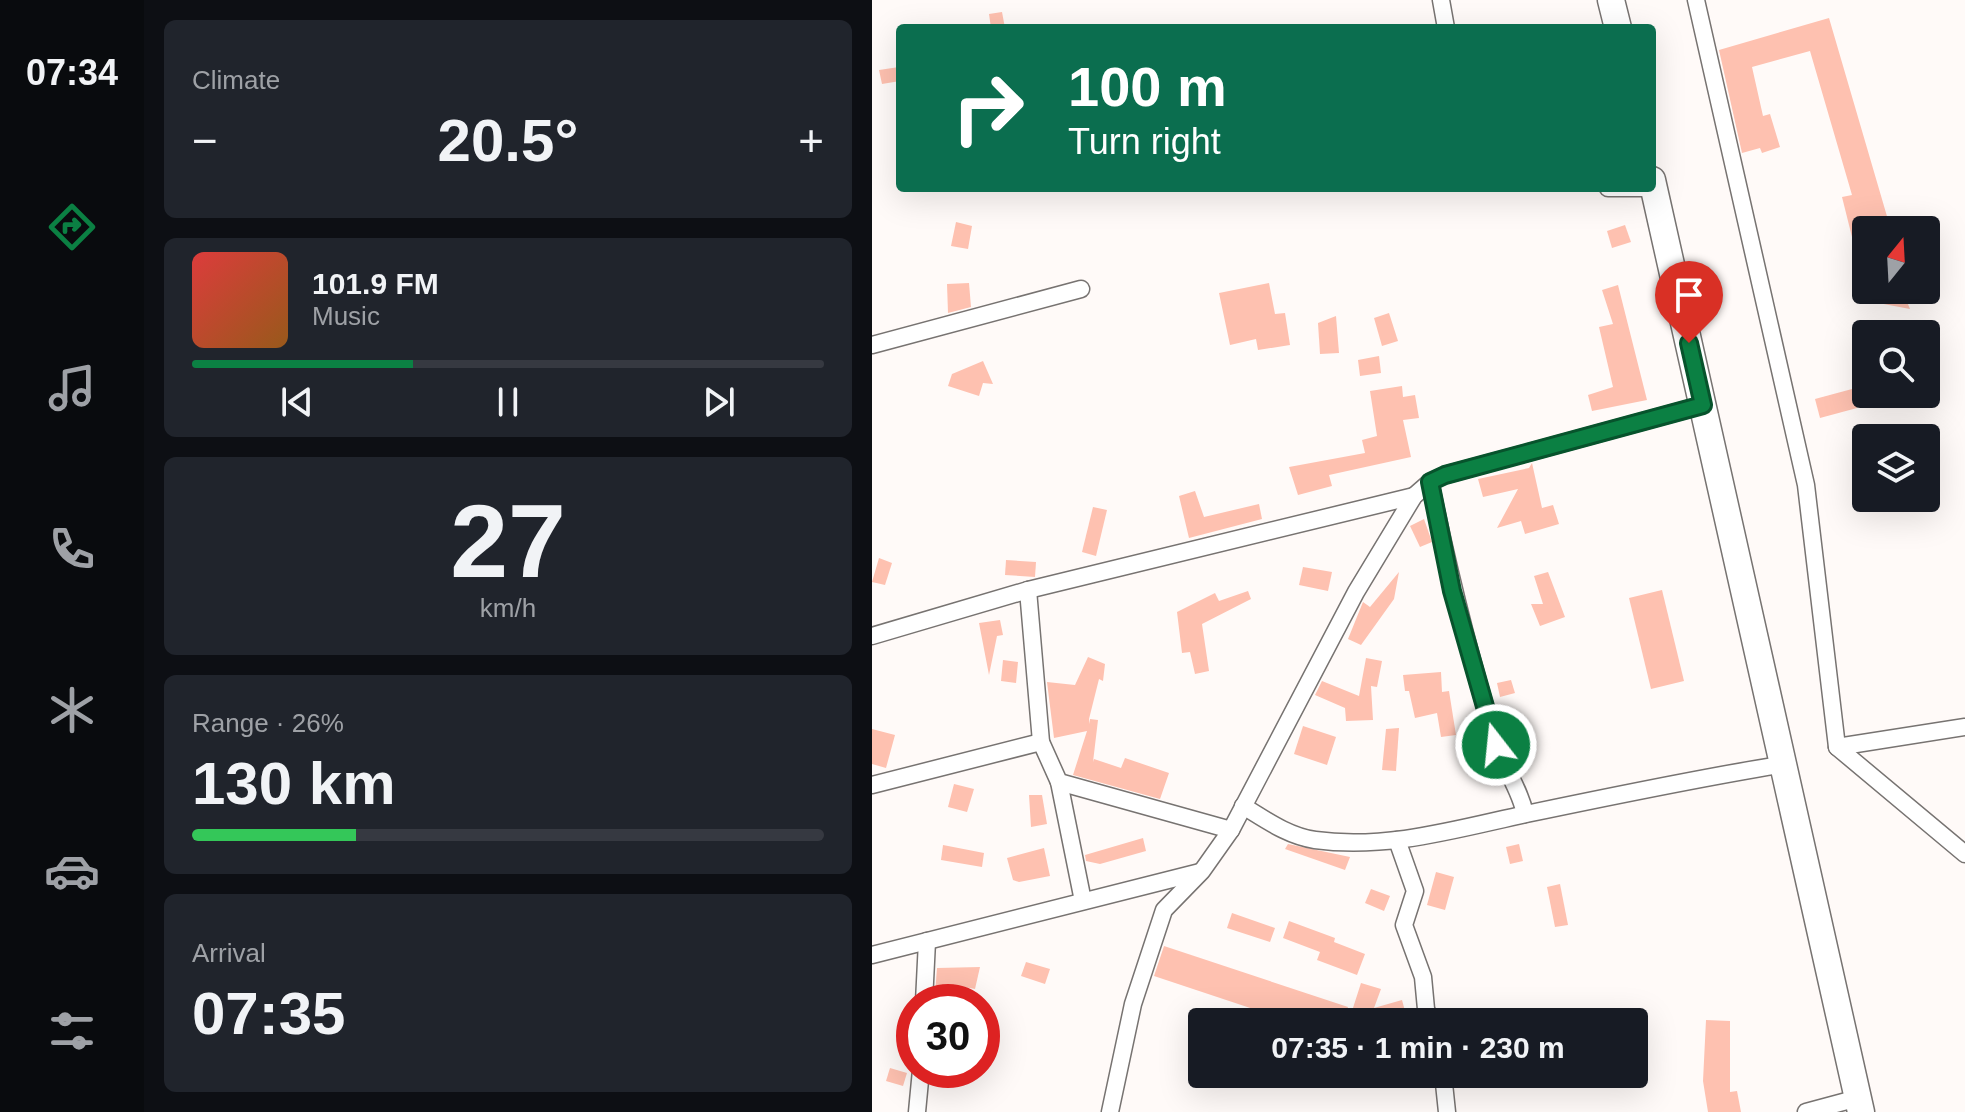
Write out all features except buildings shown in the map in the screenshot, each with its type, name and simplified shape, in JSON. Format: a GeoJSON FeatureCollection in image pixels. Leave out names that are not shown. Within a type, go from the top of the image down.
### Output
{"type":"FeatureCollection","features":[{"type":"Feature","properties":{"kind":"main road"},"geometry":{"type":"LineString","coordinates":[[1611,0],[1617,24]]}},
{"type":"Feature","properties":{"kind":"main road"},"geometry":{"type":"LineString","coordinates":[[1652,192],[1785,764],[1859,1105]]}},
{"type":"Feature","properties":{"kind":"street"},"geometry":{"type":"LineString","coordinates":[[1441,0],[1445,24]]}},
{"type":"Feature","properties":{"kind":"street"},"geometry":{"type":"LineString","coordinates":[[1696,0],[1806,485],[1837,747],[1965,854]]}},
{"type":"Feature","properties":{"kind":"street"},"geometry":{"type":"LineString","coordinates":[[872,345],[1081,289]]}},
{"type":"Feature","properties":{"kind":"street"},"geometry":{"type":"LineString","coordinates":[[1110,1112],[1133,1004],[1164,910],[1202,871],[1231,830],[1356,592],[1414,496],[1430,482],[1445,475],[1703,405]]}},
{"type":"Feature","properties":{"kind":"street"},"geometry":{"type":"LineString","coordinates":[[1430,482],[1452,591],[1496,745],[1525,814]]}},
{"type":"Feature","properties":{"kind":"street"},"geometry":{"type":"LineString","coordinates":[[872,636],[1028,590],[1414,496]]}},
{"type":"Feature","properties":{"kind":"street"},"geometry":{"type":"LineString","coordinates":[[1028,590],[1041,742],[1059,782],[1083,901]]}},
{"type":"Feature","properties":{"kind":"street"},"geometry":{"type":"LineString","coordinates":[[1837,747],[1965,727]]}},
{"type":"Feature","properties":{"kind":"street"},"geometry":{"type":"LineString","coordinates":[[872,785],[1041,742]]}},
{"type":"Feature","properties":{"kind":"street"},"geometry":{"type":"LineString","coordinates":[[1243,806],[1283,831],[1311,839],[1343,843],[1397,840],[1700,778],[1785,764]]}},
{"type":"Feature","properties":{"kind":"street"},"geometry":{"type":"LineString","coordinates":[[1059,782],[1231,830]]}},
{"type":"Feature","properties":{"kind":"street"},"geometry":{"type":"LineString","coordinates":[[1397,840],[1415,891],[1404,925],[1423,977],[1426,1008]]}},
{"type":"Feature","properties":{"kind":"street"},"geometry":{"type":"LineString","coordinates":[[872,955],[1202,871]]}},
{"type":"Feature","properties":{"kind":"street"},"geometry":{"type":"LineString","coordinates":[[925,984],[927,941]]}},
{"type":"Feature","properties":{"kind":"street"},"geometry":{"type":"LineString","coordinates":[[917,1112],[919,1088]]}},
{"type":"Feature","properties":{"kind":"street"},"geometry":{"type":"LineString","coordinates":[[1444,1088],[1447,1112]]}},
{"type":"Feature","properties":{"kind":"street"},"geometry":{"type":"LineString","coordinates":[[1806,1112],[1859,1105]]}},
{"type":"Feature","properties":{"kind":"route"},"geometry":{"type":"LineString","coordinates":[[1496,745],[1452,591],[1430,482],[1445,475],[1703,405],[1689,343]]}}]}
